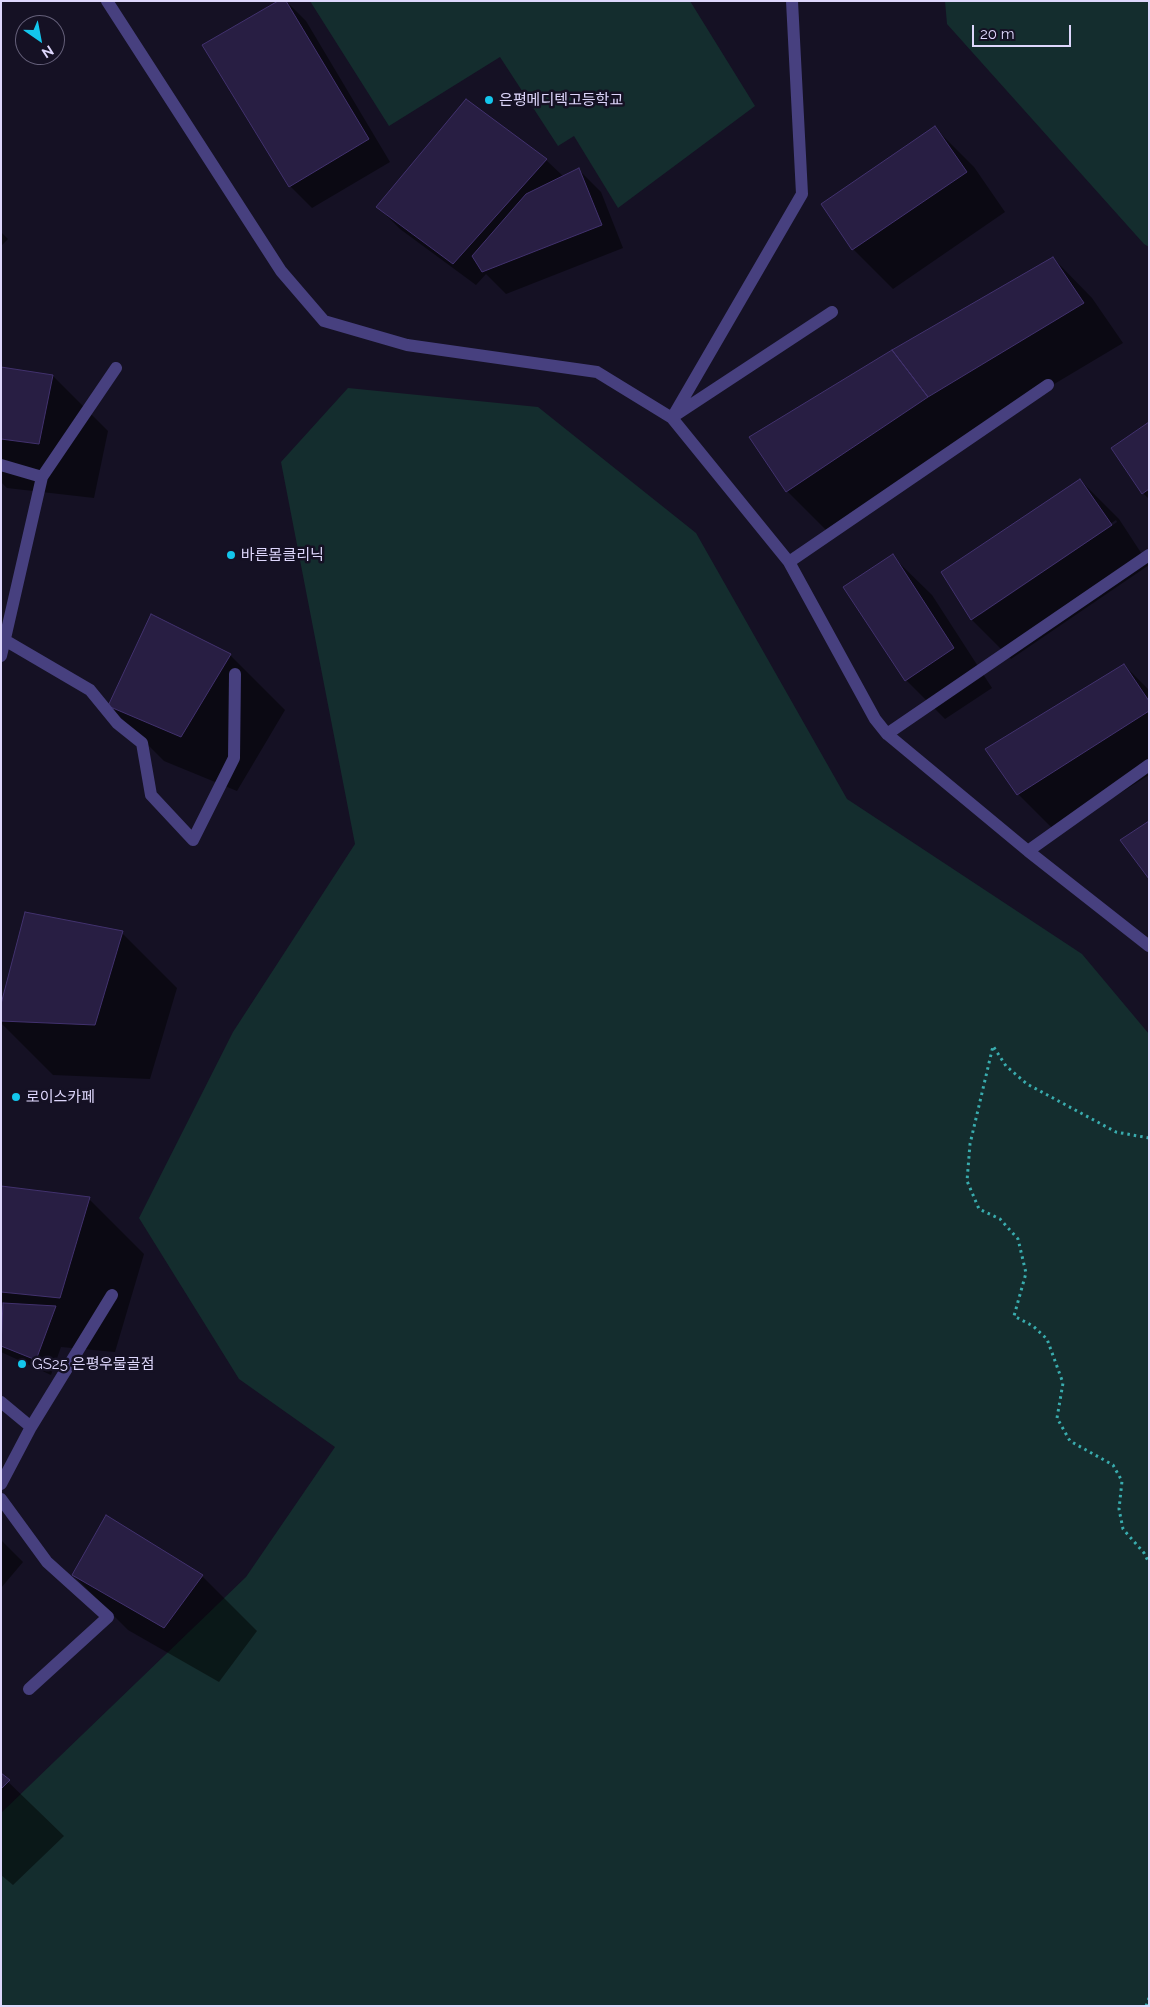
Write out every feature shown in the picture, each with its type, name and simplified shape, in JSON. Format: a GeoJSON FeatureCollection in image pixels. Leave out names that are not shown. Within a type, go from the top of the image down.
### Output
{"type":"FeatureCollection","features":[{"type":"Feature","properties":{"kind":"lane"},"geometry":{"type":"LineString","coordinates":[[106,1],[281,271],[324,321],[407,345],[597,372],[672,418],[789,562],[875,719],[887,734],[1028,851],[1149,946]]}},
{"type":"Feature","properties":{"kind":"lane"},"geometry":{"type":"LineString","coordinates":[[672,418],[802,194],[792,1]]}},
{"type":"Feature","properties":{"kind":"lane"},"geometry":{"type":"LineString","coordinates":[[672,418],[832,312]]}},
{"type":"Feature","properties":{"kind":"lane"},"geometry":{"type":"LineString","coordinates":[[1,656],[3,639],[42,477],[116,368]]}},
{"type":"Feature","properties":{"kind":"lane"},"geometry":{"type":"LineString","coordinates":[[789,562],[1048,385]]}},
{"type":"Feature","properties":{"kind":"lane"},"geometry":{"type":"LineString","coordinates":[[1,465],[42,477]]}},
{"type":"Feature","properties":{"kind":"lane"},"geometry":{"type":"LineString","coordinates":[[887,734],[1149,555]]}},
{"type":"Feature","properties":{"kind":"lane"},"geometry":{"type":"LineString","coordinates":[[3,639],[90,690],[118,724],[142,743],[151,795],[193,840],[234,758],[235,674]]}},
{"type":"Feature","properties":{"kind":"lane"},"geometry":{"type":"LineString","coordinates":[[1028,851],[1149,765]]}},
{"type":"Feature","properties":{"kind":"lane"},"geometry":{"type":"LineString","coordinates":[[1,1484],[31,1427],[112,1295]]}},
{"type":"Feature","properties":{"kind":"lane"},"geometry":{"type":"LineString","coordinates":[[1,1402],[31,1427]]}},
{"type":"Feature","properties":{"kind":"lane"},"geometry":{"type":"LineString","coordinates":[[1,1499],[47,1562],[108,1617],[29,1690]]}},
{"type":"Feature","properties":{"kind":"path"},"geometry":{"type":"LineString","coordinates":[[1149,1138],[1116,1132],[1027,1084],[1006,1066],[993,1046],[970,1144],[967,1181],[980,1210],[1000,1219],[1018,1239],[1026,1273],[1014,1316],[1033,1326],[1047,1339],[1063,1383],[1057,1418],[1070,1441],[1113,1465],[1122,1481],[1119,1510],[1123,1529],[1149,1563]]}},
{"type":"Feature","properties":{"kind":"path"},"geometry":{"type":"LineString","coordinates":[[1146,2006],[1149,1998]]}},
{"type":"Feature","properties":{"kind":"green space"},"geometry":{"type":"Polygon","coordinates":[[[310,1],[690,1],[755,106],[618,208],[574,136],[558,146],[500,57],[389,126],[310,1]]]}},
{"type":"Feature","properties":{"kind":"green space"},"geometry":{"type":"Polygon","coordinates":[[[945,1],[1149,1],[1149,247],[1144,244],[947,24],[945,1]]]}},
{"type":"Feature","properties":{"kind":"green space"},"geometry":{"type":"Polygon","coordinates":[[[348,388],[538,407],[696,533],[847,799],[1082,954],[1149,1034],[1149,2006],[1,2006],[1,1813],[246,1577],[335,1447],[239,1379],[139,1218],[233,1032],[355,844],[281,462],[348,388]]]}},
{"type":"Feature","properties":{"kind":"building"},"geometry":{"type":"Polygon","coordinates":[[[278,1],[286,1],[369,139],[289,187],[202,45],[278,1]]]}},
{"type":"Feature","properties":{"kind":"building"},"geometry":{"type":"Polygon","coordinates":[[[466,99],[547,159],[453,264],[376,207],[466,99]]]}},
{"type":"Feature","properties":{"kind":"building"},"geometry":{"type":"Polygon","coordinates":[[[935,126],[967,172],[852,250],[821,204],[935,126]]]}},
{"type":"Feature","properties":{"kind":"building"},"geometry":{"type":"Polygon","coordinates":[[[579,168],[602,225],[482,272],[472,256],[526,194],[579,168]]]}},
{"type":"Feature","properties":{"kind":"building"},"geometry":{"type":"Polygon","coordinates":[[[1053,257],[1084,303],[928,397],[892,350],[1053,257]]]}},
{"type":"Feature","properties":{"kind":"building"},"geometry":{"type":"Polygon","coordinates":[[[892,350],[928,397],[786,492],[749,437],[892,350]]]}},
{"type":"Feature","properties":{"kind":"building"},"geometry":{"type":"Polygon","coordinates":[[[1,367],[53,375],[39,444],[1,439],[1,367]]]}},
{"type":"Feature","properties":{"kind":"building"},"geometry":{"type":"Polygon","coordinates":[[[1149,422],[1149,489],[1142,494],[1111,448],[1149,422]]]}},
{"type":"Feature","properties":{"kind":"building"},"geometry":{"type":"Polygon","coordinates":[[[1080,479],[1112,525],[971,620],[941,572],[1080,479]]]}},
{"type":"Feature","properties":{"kind":"building"},"geometry":{"type":"Polygon","coordinates":[[[893,554],[954,648],[905,681],[843,587],[893,554]]]}},
{"type":"Feature","properties":{"kind":"building"},"geometry":{"type":"Polygon","coordinates":[[[151,614],[231,654],[181,737],[108,706],[151,614]]]}},
{"type":"Feature","properties":{"kind":"building"},"geometry":{"type":"Polygon","coordinates":[[[1124,664],[1149,701],[1149,711],[1017,795],[985,749],[1124,664]]]}},
{"type":"Feature","properties":{"kind":"building"},"geometry":{"type":"Polygon","coordinates":[[[1149,821],[1149,879],[1120,840],[1149,821]]]}},
{"type":"Feature","properties":{"kind":"building"},"geometry":{"type":"Polygon","coordinates":[[[25,912],[123,931],[95,1025],[1,1021],[1,1004],[25,912]]]}},
{"type":"Feature","properties":{"kind":"building"},"geometry":{"type":"Polygon","coordinates":[[[1,1186],[90,1197],[60,1298],[1,1292],[1,1186]]]}},
{"type":"Feature","properties":{"kind":"building"},"geometry":{"type":"Polygon","coordinates":[[[3,1303],[56,1306],[36,1360],[1,1346],[3,1303]]]}},
{"type":"Feature","properties":{"kind":"building"},"geometry":{"type":"Polygon","coordinates":[[[106,1515],[203,1575],[164,1628],[72,1575],[106,1515]]]}},
{"type":"Feature","properties":{"kind":"building"},"geometry":{"type":"Polygon","coordinates":[[[1,1773],[10,1780],[1,1789],[1,1773]]]}},
{"type":"Feature","properties":{"kind":"place","name":"은평메디텍고등학교"},"geometry":{"type":"Point","coordinates":[489,100]}},
{"type":"Feature","properties":{"kind":"place","name":"바른몸클리닉"},"geometry":{"type":"Point","coordinates":[231,555]}},
{"type":"Feature","properties":{"kind":"place","name":"로이스카페"},"geometry":{"type":"Point","coordinates":[16,1097]}},
{"type":"Feature","properties":{"kind":"place","name":"GS25 은평우물골점"},"geometry":{"type":"Point","coordinates":[22,1364]}}]}
